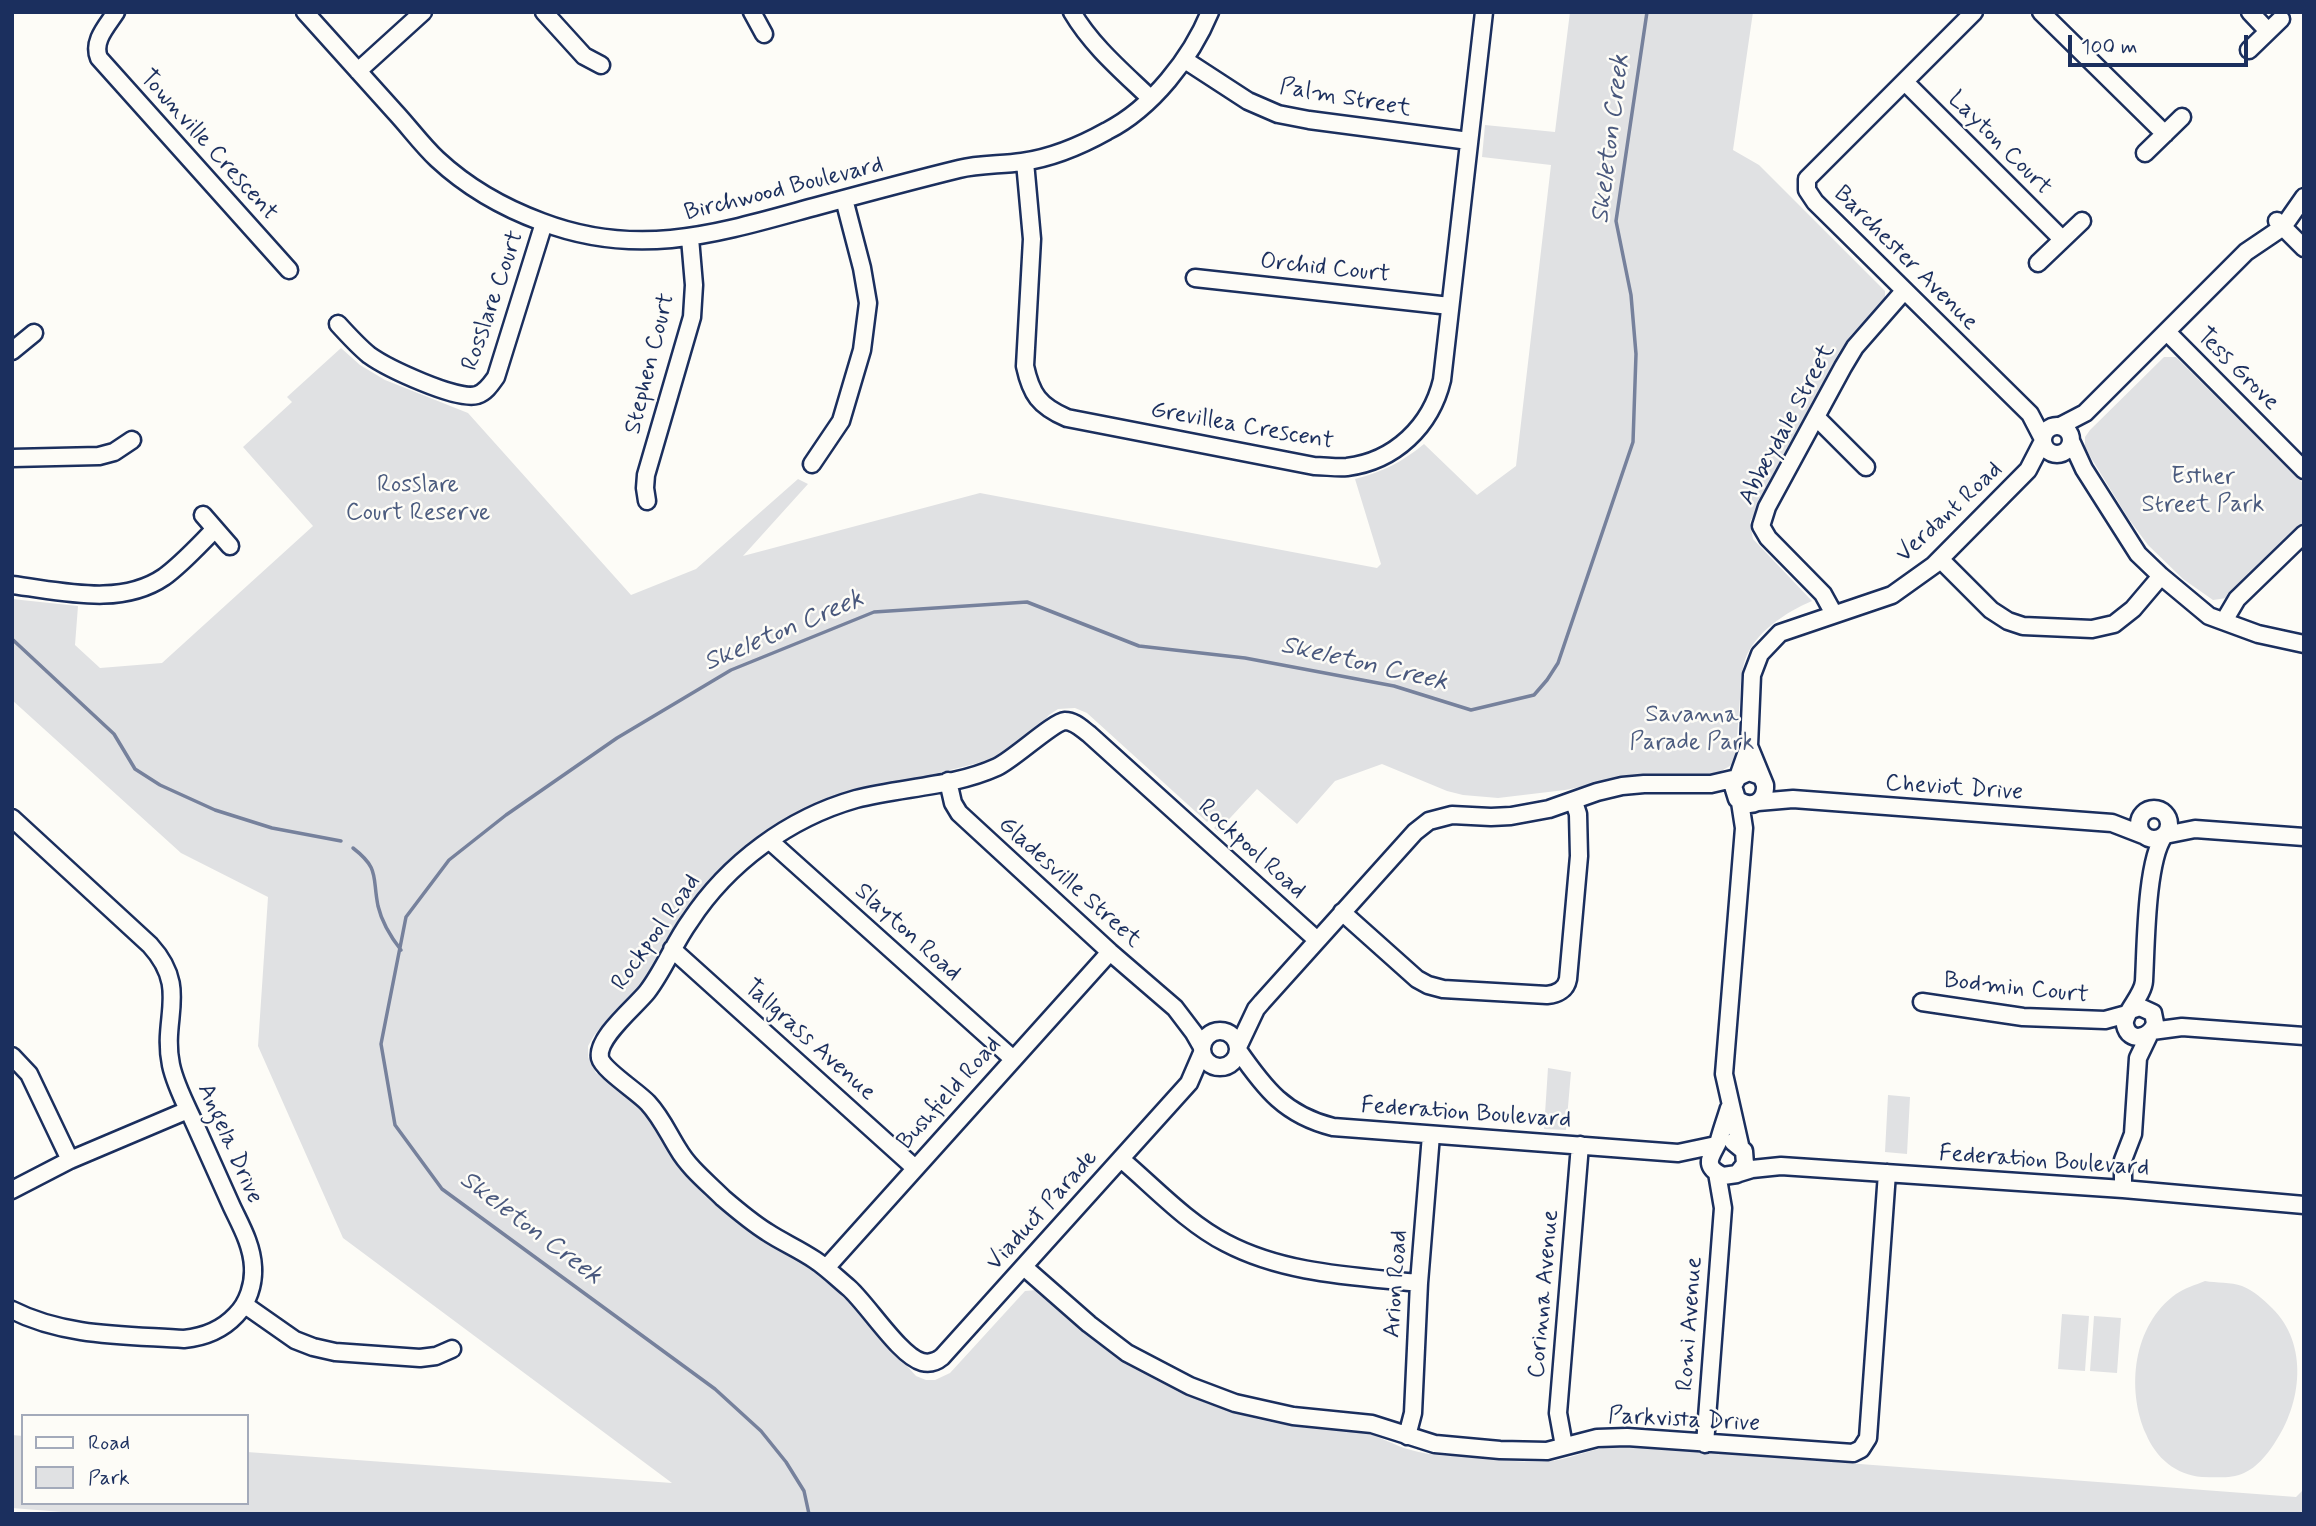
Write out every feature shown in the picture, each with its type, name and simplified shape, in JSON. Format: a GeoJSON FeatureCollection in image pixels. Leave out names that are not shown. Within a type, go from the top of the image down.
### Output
{"type":"FeatureCollection","features":[{"type":"Feature","properties":{"kind":"street","name":"Townville Crescent"},"geometry":{"type":"LineString","coordinates":[[116,12],[89,51],[99,58],[289,271]]}},
{"type":"Feature","properties":{"kind":"street","name":"Birchwood Boulevard"},"geometry":{"type":"LineString","coordinates":[[306,12],[437,159],[473,188],[544,223],[584,235],[621,240],[690,238],[739,228],[963,168],[1025,162],[1062,151],[1109,131],[1150,99],[1185,60],[1210,12]]}},
{"type":"Feature","properties":{"kind":"street"},"geometry":{"type":"LineString","coordinates":[[358,71],[423,12]]}},
{"type":"Feature","properties":{"kind":"street"},"geometry":{"type":"LineString","coordinates":[[544,12],[584,55],[601,65]]}},
{"type":"Feature","properties":{"kind":"street"},"geometry":{"type":"LineString","coordinates":[[752,12],[764,34]]}},
{"type":"Feature","properties":{"kind":"street"},"geometry":{"type":"LineString","coordinates":[[1072,12],[1098,49],[1150,99]]}},
{"type":"Feature","properties":{"kind":"street","name":"Grevillea Crescent"},"geometry":{"type":"LineString","coordinates":[[1025,162],[1032,239],[1025,366],[1030,385],[1039,400],[1051,411],[1066,418],[1314,466],[1346,467],[1372,462],[1404,443],[1417,430],[1434,405],[1442,380],[1484,12]]}},
{"type":"Feature","properties":{"kind":"street","name":"Barchester Avenue"},"geometry":{"type":"LineString","coordinates":[[1974,12],[1807,179],[1807,190],[1815,202],[2030,414],[2043,440]]}},
{"type":"Feature","properties":{"kind":"street"},"geometry":{"type":"LineString","coordinates":[[2041,12],[2165,135]]}},
{"type":"Feature","properties":{"kind":"street"},"geometry":{"type":"LineString","coordinates":[[2250,12],[2268,31]]}},
{"type":"Feature","properties":{"kind":"street"},"geometry":{"type":"LineString","coordinates":[[2249,50],[2281,19]]}},
{"type":"Feature","properties":{"kind":"street","name":"Palm Street"},"geometry":{"type":"LineString","coordinates":[[1185,60],[1248,101],[1278,114],[1469,141]]}},
{"type":"Feature","properties":{"kind":"street","name":"Layton Court"},"geometry":{"type":"LineString","coordinates":[[1905,82],[2062,239]]}},
{"type":"Feature","properties":{"kind":"street"},"geometry":{"type":"LineString","coordinates":[[2145,153],[2182,117]]}},
{"type":"Feature","properties":{"kind":"street"},"geometry":{"type":"LineString","coordinates":[[2065,448],[2085,413],[2246,252],[2280,224],[2304,195]]}},
{"type":"Feature","properties":{"kind":"street"},"geometry":{"type":"LineString","coordinates":[[812,464],[841,421],[862,350],[867,315],[868,303],[862,268],[844,199]]}},
{"type":"Feature","properties":{"kind":"street"},"geometry":{"type":"LineString","coordinates":[[2038,263],[2082,221]]}},
{"type":"Feature","properties":{"kind":"street","name":"Rosslare Court"},"geometry":{"type":"LineString","coordinates":[[338,324],[369,355],[383,364],[455,394],[477,395],[485,391],[496,377],[544,223]]}},
{"type":"Feature","properties":{"kind":"street"},"geometry":{"type":"LineString","coordinates":[[2280,224],[2304,248]]}},
{"type":"Feature","properties":{"kind":"street","name":"Stephen Court"},"geometry":{"type":"LineString","coordinates":[[647,501],[646,474],[692,317],[694,285],[690,238]]}},
{"type":"Feature","properties":{"kind":"street","name":"Orchid Court"},"geometry":{"type":"LineString","coordinates":[[1195,278],[1450,306]]}},
{"type":"Feature","properties":{"kind":"street","name":"Abbeydale Street"},"geometry":{"type":"LineString","coordinates":[[1834,614],[1823,594],[1768,538],[1761,526],[1768,507],[1855,347],[1904,291]]}},
{"type":"Feature","properties":{"kind":"street","name":"Tess Grove"},"geometry":{"type":"LineString","coordinates":[[2167,332],[2304,470]]}},
{"type":"Feature","properties":{"kind":"street"},"geometry":{"type":"LineString","coordinates":[[12,351],[34,333]]}},
{"type":"Feature","properties":{"kind":"street"},"geometry":{"type":"LineString","coordinates":[[2065,448],[2048,451],[2043,440],[2047,430],[2085,413]]}},
{"type":"Feature","properties":{"kind":"street","name":"Barchester Avenue"},"geometry":{"type":"LineString","coordinates":[[2030,414],[2058,426]]}},
{"type":"Feature","properties":{"kind":"street"},"geometry":{"type":"LineString","coordinates":[[1816,417],[1866,467]]}},
{"type":"Feature","properties":{"kind":"street"},"geometry":{"type":"LineString","coordinates":[[2058,426],[2068,431],[2065,448]]}},
{"type":"Feature","properties":{"kind":"street"},"geometry":{"type":"LineString","coordinates":[[12,458],[99,456],[114,452],[132,440]]}},
{"type":"Feature","properties":{"kind":"street","name":"Verdant Road"},"geometry":{"type":"LineString","coordinates":[[2028,470],[2043,440]]}},
{"type":"Feature","properties":{"kind":"street"},"geometry":{"type":"LineString","coordinates":[[2065,448],[2084,469],[2138,554],[2209,616],[2258,634],[2304,644]]}},
{"type":"Feature","properties":{"kind":"street","name":"Verdant Road"},"geometry":{"type":"LineString","coordinates":[[1737,777],[1749,746],[1752,676],[1760,654],[1780,633],[1892,595],[1934,565],[2028,470],[2065,448]]}},
{"type":"Feature","properties":{"kind":"street"},"geometry":{"type":"LineString","coordinates":[[203,516],[230,546]]}},
{"type":"Feature","properties":{"kind":"street"},"geometry":{"type":"LineString","coordinates":[[12,585],[101,595],[138,590],[166,575],[215,529]]}},
{"type":"Feature","properties":{"kind":"street"},"geometry":{"type":"LineString","coordinates":[[2224,621],[2238,599],[2304,534]]}},
{"type":"Feature","properties":{"kind":"street"},"geometry":{"type":"LineString","coordinates":[[1940,559],[1992,610],[2008,621],[2023,626],[2092,629],[2114,624],[2133,609],[2161,576]]}},
{"type":"Feature","properties":{"kind":"street","name":"Rockpool Road"},"geometry":{"type":"LineString","coordinates":[[929,1363],[913,1357],[892,1337],[862,1300],[826,1268],[767,1232],[723,1198],[686,1160],[650,1105],[601,1062],[600,1050],[604,1040],[653,985],[691,919],[718,883],[751,854],[816,814],[853,800],[948,781],[995,767],[1026,748],[1051,727],[1066,721],[1074,723],[1317,940]]}},
{"type":"Feature","properties":{"kind":"street","name":"Verdant Road"},"geometry":{"type":"LineString","coordinates":[[1749,746],[1762,779]]}},
{"type":"Feature","properties":{"kind":"street"},"geometry":{"type":"LineString","coordinates":[[1256,1009],[1206,1037],[1202,1050],[1209,1063],[1223,1066],[1234,1060],[1256,1009],[1415,832],[1429,821],[1452,814],[1511,816],[1549,809],[1622,786],[1711,784],[1749,772],[1762,779],[1765,791],[1747,801]]}},
{"type":"Feature","properties":{"kind":"street"},"geometry":{"type":"LineString","coordinates":[[1730,1105],[1717,1145],[1711,1153],[1714,1170],[1728,1177],[1739,1173],[1746,1161],[1724,1074],[1747,801],[1733,786],[1737,777]]}},
{"type":"Feature","properties":{"kind":"street","name":"Cheviot Drive"},"geometry":{"type":"LineString","coordinates":[[1762,779],[1793,799]]}},
{"type":"Feature","properties":{"kind":"street","name":"Gladesville Street"},"geometry":{"type":"LineString","coordinates":[[948,781],[953,803],[965,819],[1174,1008],[1194,1033],[1202,1050]]}},
{"type":"Feature","properties":{"kind":"street"},"geometry":{"type":"LineString","coordinates":[[1711,784],[1747,801]]}},
{"type":"Feature","properties":{"kind":"street","name":"Cheviot Drive"},"geometry":{"type":"LineString","coordinates":[[1747,801],[1793,799],[2112,823],[2144,835]]}},
{"type":"Feature","properties":{"kind":"street"},"geometry":{"type":"LineString","coordinates":[[1342,912],[1417,979],[1428,985],[1443,989],[1534,995],[1558,993],[1567,983],[1579,856],[1578,814],[1574,802]]}},
{"type":"Feature","properties":{"kind":"street"},"geometry":{"type":"LineString","coordinates":[[2152,862],[2139,822],[2144,813],[2154,809],[2195,829]]}},
{"type":"Feature","properties":{"kind":"street"},"geometry":{"type":"LineString","coordinates":[[2123,1189],[2123,1160],[2133,1134],[2138,1058],[2152,1023],[2143,987],[2152,862],[2169,824],[2163,812]]}},
{"type":"Feature","properties":{"kind":"street","name":"Cheviot Drive"},"geometry":{"type":"LineString","coordinates":[[2112,823],[2144,813]]}},
{"type":"Feature","properties":{"kind":"street","name":"Angela Drive"},"geometry":{"type":"LineString","coordinates":[[12,818],[150,945],[166,964],[173,988],[169,1047],[171,1066],[188,1110],[249,1242],[253,1267],[252,1284],[245,1306]]}},
{"type":"Feature","properties":{"kind":"street"},"geometry":{"type":"LineString","coordinates":[[2144,835],[2153,839],[2195,829],[2304,837]]}},
{"type":"Feature","properties":{"kind":"street","name":"Slayton Road"},"geometry":{"type":"LineString","coordinates":[[771,841],[1012,1058]]}},
{"type":"Feature","properties":{"kind":"street","name":"Tallgrass Avenue"},"geometry":{"type":"LineString","coordinates":[[673,949],[915,1167]]}},
{"type":"Feature","properties":{"kind":"street","name":"Bushfield Road"},"geometry":{"type":"LineString","coordinates":[[826,1268],[1110,951]]}},
{"type":"Feature","properties":{"kind":"street"},"geometry":{"type":"LineString","coordinates":[[2138,1058],[2125,1024],[2143,987]]}},
{"type":"Feature","properties":{"kind":"street","name":"Bodmin Court"},"geometry":{"type":"LineString","coordinates":[[1922,1002],[2023,1017],[2105,1020],[2129,1012]]}},
{"type":"Feature","properties":{"kind":"street"},"geometry":{"type":"LineString","coordinates":[[2129,1012],[2140,1007],[2152,1023],[2304,1036]]}},
{"type":"Feature","properties":{"kind":"street","name":"Gladesville Street"},"geometry":{"type":"LineString","coordinates":[[1174,1008],[1218,1030]]}},
{"type":"Feature","properties":{"kind":"street","name":"Bodmin Court"},"geometry":{"type":"LineString","coordinates":[[2105,1020],[2130,1034]]}},
{"type":"Feature","properties":{"kind":"street"},"geometry":{"type":"LineString","coordinates":[[2130,1034],[2143,1037],[2152,1023]]}},
{"type":"Feature","properties":{"kind":"street"},"geometry":{"type":"LineString","coordinates":[[1218,1030],[1233,1035],[1238,1049]]}},
{"type":"Feature","properties":{"kind":"street","name":"Federation Boulevard"},"geometry":{"type":"LineString","coordinates":[[1238,1049],[1263,1086]]}},
{"type":"Feature","properties":{"kind":"street","name":"Viaduct Parade"},"geometry":{"type":"LineString","coordinates":[[929,1363],[943,1357],[1189,1083],[1202,1050]]}},
{"type":"Feature","properties":{"kind":"street"},"geometry":{"type":"LineString","coordinates":[[12,1056],[29,1074],[70,1160]]}},
{"type":"Feature","properties":{"kind":"street","name":"Viaduct Parade"},"geometry":{"type":"LineString","coordinates":[[1189,1083],[1223,1066]]}},
{"type":"Feature","properties":{"kind":"street","name":"Federation Boulevard"},"geometry":{"type":"LineString","coordinates":[[1223,1066],[1263,1086],[1291,1110],[1317,1123],[1333,1127],[1678,1153],[1717,1145]]}},
{"type":"Feature","properties":{"kind":"street"},"geometry":{"type":"LineString","coordinates":[[12,1190],[70,1160],[188,1110]]}},
{"type":"Feature","properties":{"kind":"street","name":"Arion Road"},"geometry":{"type":"LineString","coordinates":[[1407,1436],[1413,1413],[1419,1283],[1431,1135]]}},
{"type":"Feature","properties":{"kind":"street"},"geometry":{"type":"LineString","coordinates":[[1717,1145],[1729,1141],[1741,1147]]}},
{"type":"Feature","properties":{"kind":"street","name":"Corinna Avenue"},"geometry":{"type":"LineString","coordinates":[[1564,1446],[1558,1413],[1580,1145]]}},
{"type":"Feature","properties":{"kind":"street","name":"Federation Boulevard"},"geometry":{"type":"LineString","coordinates":[[1741,1147],[1781,1166]]}},
{"type":"Feature","properties":{"kind":"street","name":"Federation Boulevard"},"geometry":{"type":"LineString","coordinates":[[1678,1153],[1714,1170]]}},
{"type":"Feature","properties":{"kind":"street"},"geometry":{"type":"LineString","coordinates":[[1121,1159],[1199,1225],[1225,1242],[1249,1253],[1292,1268],[1419,1283]]}},
{"type":"Feature","properties":{"kind":"street","name":"Federation Boulevard"},"geometry":{"type":"LineString","coordinates":[[1739,1173],[1781,1166],[2123,1189],[2304,1205]]}},
{"type":"Feature","properties":{"kind":"street","name":"Romi Avenue"},"geometry":{"type":"LineString","coordinates":[[1705,1444],[1723,1208],[1714,1170]]}},
{"type":"Feature","properties":{"kind":"street","name":"Romi Avenue"},"geometry":{"type":"LineString","coordinates":[[1723,1208],[1739,1173]]}},
{"type":"Feature","properties":{"kind":"street","name":"Parkvista Drive"},"geometry":{"type":"LineString","coordinates":[[1024,1267],[1089,1324],[1147,1364],[1190,1386],[1258,1409],[1320,1419],[1364,1422],[1435,1444],[1500,1450],[1547,1451],[1610,1437],[1847,1453],[1861,1449],[1866,1442],[1887,1173]]}},
{"type":"Feature","properties":{"kind":"street"},"geometry":{"type":"LineString","coordinates":[[12,1310],[35,1321],[77,1331],[184,1339],[201,1337],[222,1327],[245,1306],[295,1340],[335,1352],[420,1358],[436,1356],[452,1349]]}},
{"type":"Feature","properties":{"kind":"green space"},"geometry":{"type":"Polygon","coordinates":[[[1570,12],[1753,12],[1733,150],[1759,165],[1885,291],[1885,299],[1851,335],[1838,354],[1750,522],[1753,539],[1812,601],[1772,624],[1749,650],[1742,674],[1735,763],[1709,778],[1610,781],[1565,790],[1498,798],[1447,791],[1382,764],[1335,781],[1297,824],[1257,789],[1218,831],[1214,828],[1218,823],[1212,817],[1207,822],[1087,713],[1075,708],[1058,709],[1049,715],[1035,732],[998,758],[854,794],[796,816],[769,831],[726,864],[701,892],[679,923],[638,989],[595,1034],[588,1046],[588,1057],[596,1073],[646,1115],[675,1159],[726,1212],[750,1231],[820,1274],[840,1291],[916,1376],[926,1380],[935,1380],[950,1373],[1025,1291],[1037,1290],[1119,1356],[1176,1390],[1207,1403],[1276,1423],[1368,1433],[1405,1448],[1426,1453],[1539,1462],[1622,1446],[2296,1497],[2302,1491],[2304,1464],[2304,1514],[87,1514],[12,1508],[12,1435],[21,1436],[21,1505],[248,1505],[248,1452],[672,1483],[343,1238],[258,1046],[268,897],[181,853],[12,700],[12,599],[78,606],[75,645],[100,668],[162,663],[313,526],[243,447],[292,402],[287,397],[341,348],[360,365],[385,380],[468,413],[631,595],[696,569],[798,479],[808,484],[743,556],[980,493],[1377,568],[1381,564],[1355,479],[1392,466],[1424,444],[1477,495],[1516,466],[1551,165],[1482,157],[1485,125],[1555,132],[1570,12]]]}},
{"type":"Feature","properties":{"kind":"green space","name":"Esther Street Park"},"geometry":{"type":"Polygon","coordinates":[[[2164,357],[2176,357],[2304,484],[2304,522],[2227,598],[2213,600],[2183,579],[2148,545],[2085,448],[2085,437],[2090,430],[2164,357]]]}},
{"type":"Feature","properties":{"kind":"green space"},"geometry":{"type":"Polygon","coordinates":[[[1548,1068],[1571,1072],[1566,1130],[1544,1129],[1548,1068]]]}},
{"type":"Feature","properties":{"kind":"green space"},"geometry":{"type":"Polygon","coordinates":[[[1888,1095],[1910,1097],[1907,1154],[1885,1152],[1888,1095]]]}},
{"type":"Feature","properties":{"kind":"green space"},"geometry":{"type":"Polygon","coordinates":[[[2205,1281],[2242,1286],[2262,1298],[2284,1323],[2296,1356],[2295,1393],[2283,1428],[2257,1464],[2244,1473],[2229,1477],[2193,1476],[2168,1464],[2150,1443],[2136,1398],[2137,1359],[2150,1323],[2176,1294],[2205,1281]]]}},
{"type":"Feature","properties":{"kind":"green space"},"geometry":{"type":"Polygon","coordinates":[[[2062,1314],[2089,1316],[2085,1371],[2058,1369],[2062,1314]]]}},
{"type":"Feature","properties":{"kind":"green space"},"geometry":{"type":"Polygon","coordinates":[[[2094,1316],[2121,1318],[2117,1373],[2090,1371],[2094,1316]]]}},
{"type":"Feature","properties":{"kind":"waterway","name":"Skeleton Creek"},"geometry":{"type":"LineString","coordinates":[[809,1514],[804,1491],[786,1462],[761,1431],[715,1389],[442,1189],[395,1125],[381,1044],[406,917],[449,860],[506,815],[617,738],[731,670],[874,612],[1027,602],[1139,646],[1245,658],[1394,686],[1471,710],[1534,695],[1558,663],[1633,442],[1636,354],[1631,295],[1616,221],[1647,12]]}},
{"type":"Feature","properties":{"kind":"waterway"},"geometry":{"type":"LineString","coordinates":[[12,639],[114,734],[135,769],[160,785],[215,810],[272,828],[341,841]]}},
{"type":"Feature","properties":{"kind":"waterway"},"geometry":{"type":"LineString","coordinates":[[353,848],[371,868],[382,918],[401,950]]}},
{"type":"Feature","properties":{"kind":"park label","name":"Rosslare Court Reserve"},"geometry":{"type":"Point","coordinates":[418,500]}},
{"type":"Feature","properties":{"kind":"park label","name":"Savanna Parade Park"},"geometry":{"type":"Point","coordinates":[1692,730]}}]}
